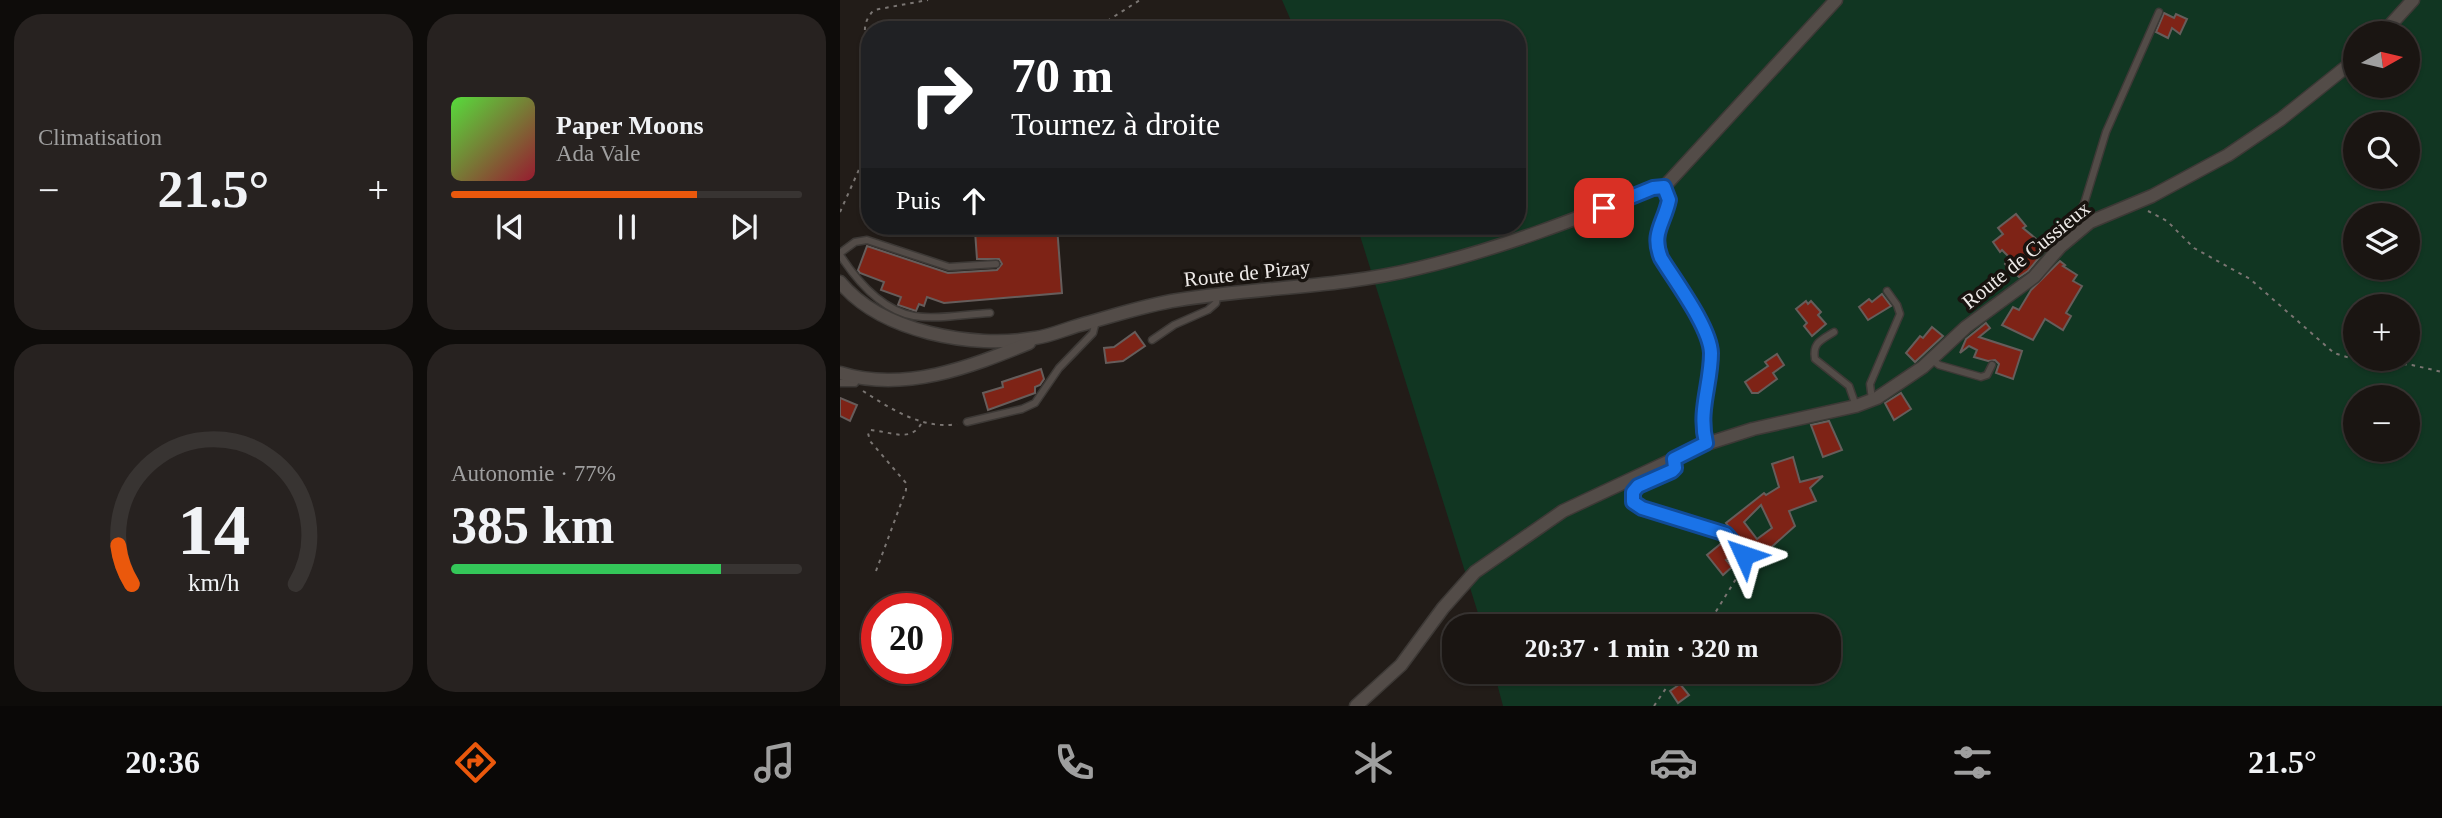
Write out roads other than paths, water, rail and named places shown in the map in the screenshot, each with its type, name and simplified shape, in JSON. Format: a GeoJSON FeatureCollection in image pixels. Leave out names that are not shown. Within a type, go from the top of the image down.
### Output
{"type":"FeatureCollection","features":[{"type":"Feature","properties":{"kind":"street"},"geometry":{"type":"LineString","coordinates":[[1706,443],[1702,420],[1711,353],[1704,327],[1657,248],[1658,229],[1669,200],[1664,187],[1836,0]]}},
{"type":"Feature","properties":{"kind":"street"},"geometry":{"type":"LineString","coordinates":[[2394,21],[2413,0]]}},
{"type":"Feature","properties":{"kind":"street","name":"Route de Cussieux"},"geometry":{"type":"LineString","coordinates":[[1356,706],[1401,665],[1443,608],[1475,572],[1563,510],[1706,443],[1765,426],[1856,407],[1872,400],[1905,380],[1966,327],[2034,277],[2070,238],[2090,222],[2187,178],[2254,138],[2343,71]]}},
{"type":"Feature","properties":{"kind":"street","name":"Route de Pizay"},"geometry":{"type":"LineString","coordinates":[[840,282],[863,305],[882,317],[930,332],[988,340],[1032,339],[1146,306],[1217,295],[1353,281],[1418,268],[1509,242],[1579,218],[1653,188],[1664,187]]}},
{"type":"Feature","properties":{"kind":"street"},"geometry":{"type":"LineString","coordinates":[[840,373],[856,380],[900,380],[933,376],[1027,344],[1032,339]]}},
{"type":"Feature","properties":{"kind":"street"},"geometry":{"type":"LineString","coordinates":[[988,340],[989,357]]}},
{"type":"Feature","properties":{"kind":"lane"},"geometry":{"type":"LineString","coordinates":[[2070,238],[2069,229],[2084,204],[2106,132],[2159,12]]}},
{"type":"Feature","properties":{"kind":"lane"},"geometry":{"type":"LineString","coordinates":[[990,313],[921,317],[906,314],[861,285],[840,254],[855,242],[867,240],[949,267],[996,264]]}},
{"type":"Feature","properties":{"kind":"lane"},"geometry":{"type":"LineString","coordinates":[[1872,400],[1870,384],[1900,314],[1887,291]]}},
{"type":"Feature","properties":{"kind":"lane"},"geometry":{"type":"LineString","coordinates":[[1152,340],[1208,310],[1216,303],[1217,295]]}},
{"type":"Feature","properties":{"kind":"lane"},"geometry":{"type":"LineString","coordinates":[[967,422],[1022,409],[1035,403],[1059,368],[1093,333],[1096,321]]}},
{"type":"Feature","properties":{"kind":"lane"},"geometry":{"type":"LineString","coordinates":[[1834,332],[1816,343],[1815,359],[1849,386],[1856,407]]}},
{"type":"Feature","properties":{"kind":"lane"},"geometry":{"type":"LineString","coordinates":[[1931,359],[1945,368],[1981,377],[1987,376],[1992,365]]}},
{"type":"Feature","properties":{"kind":"lane"},"geometry":{"type":"LineString","coordinates":[[840,383],[856,380]]}},
{"type":"Feature","properties":{"kind":"lane"},"geometry":{"type":"LineString","coordinates":[[1674,459],[1675,468],[1672,471],[1638,486],[1633,492],[1633,502],[1642,508],[1726,534],[1744,555],[1741,572]]}}]}
